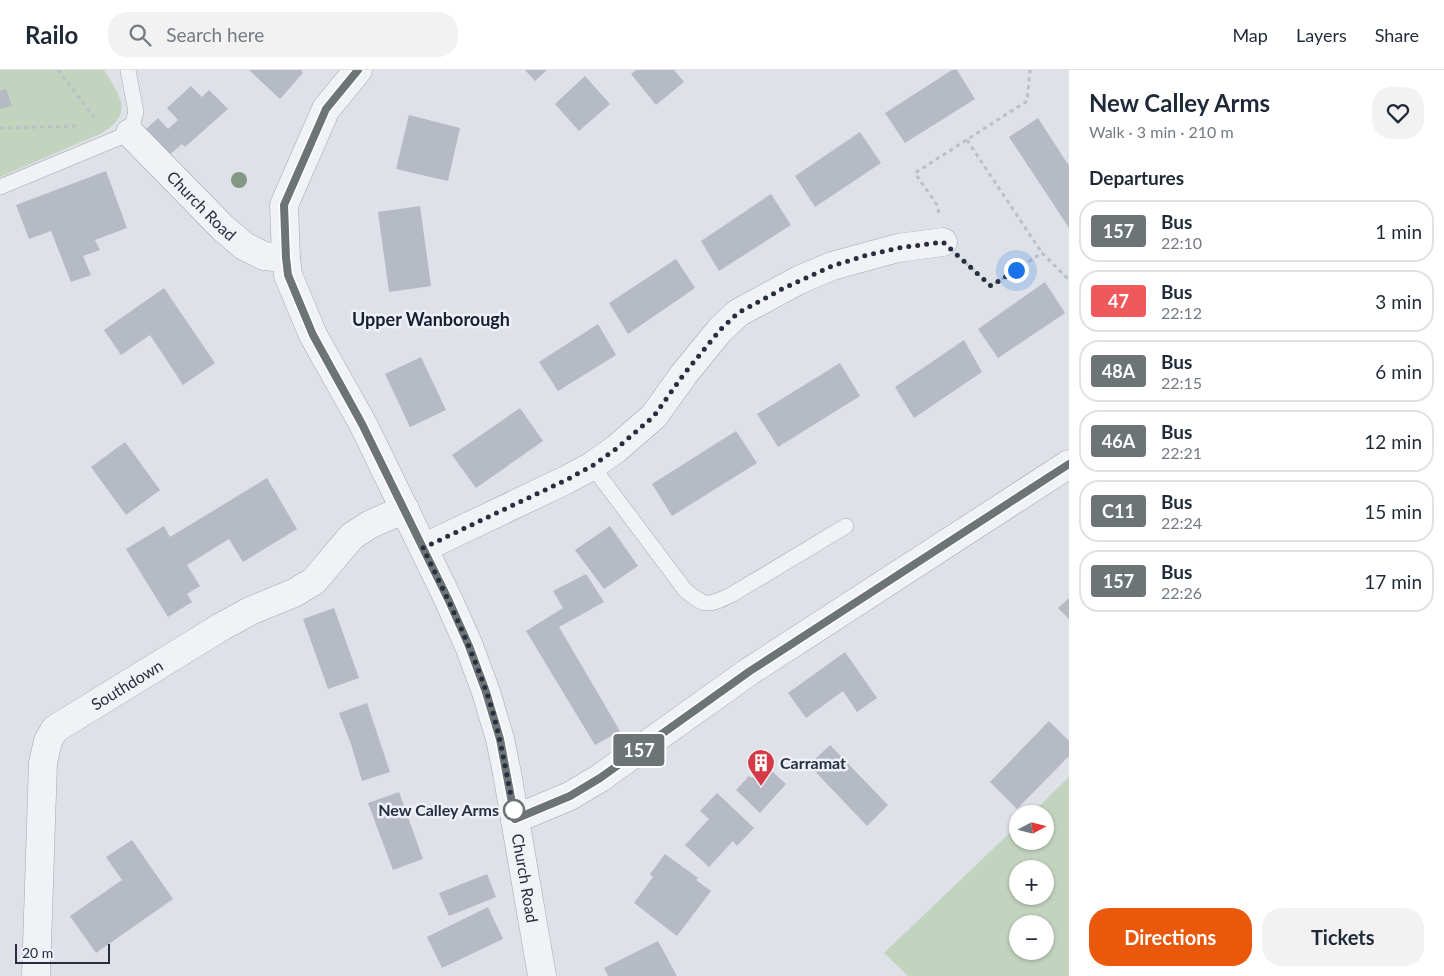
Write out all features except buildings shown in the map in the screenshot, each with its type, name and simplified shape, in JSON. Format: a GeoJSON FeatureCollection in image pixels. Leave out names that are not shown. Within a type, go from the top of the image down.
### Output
{"type":"FeatureCollection","features":[{"type":"Feature","properties":{"kind":"street","name":"Church Road"},"geometry":{"type":"LineString","coordinates":[[358,70],[326,109],[284,205],[288,275],[313,335],[362,424],[423,548],[469,646],[486,692],[500,739],[542,976]]}},
{"type":"Feature","properties":{"kind":"street","name":"Church Road"},"geometry":{"type":"LineString","coordinates":[[130,133],[223,228],[244,246],[264,256],[286,258]]}},
{"type":"Feature","properties":{"kind":"street"},"geometry":{"type":"LineString","coordinates":[[423,548],[532,497],[592,466],[616,449],[654,416],[684,374],[720,330],[738,313],[832,266],[898,248],[943,242]]}},
{"type":"Feature","properties":{"kind":"street"},"geometry":{"type":"LineString","coordinates":[[515,819],[570,796],[600,778],[750,671],[1069,464]]}},
{"type":"Feature","properties":{"kind":"street","name":"Southdown"},"geometry":{"type":"LineString","coordinates":[[36,976],[43,763],[48,741],[55,729],[221,627],[250,611],[294,593],[314,581],[352,536],[371,524],[404,509]]}},
{"type":"Feature","properties":{"kind":"lane"},"geometry":{"type":"LineString","coordinates":[[0,187],[130,133],[136,112],[128,70]]}},
{"type":"Feature","properties":{"kind":"lane"},"geometry":{"type":"LineString","coordinates":[[592,466],[685,590],[699,602],[712,604],[731,595],[846,526]]}},
{"type":"Feature","properties":{"kind":"path"},"geometry":{"type":"LineString","coordinates":[[58,70],[92,116],[107,130],[130,133]]}},
{"type":"Feature","properties":{"kind":"path"},"geometry":{"type":"LineString","coordinates":[[1030,70],[1027,101],[915,174],[937,205],[943,242],[991,286],[1042,253]]}},
{"type":"Feature","properties":{"kind":"path"},"geometry":{"type":"LineString","coordinates":[[0,128],[84,126]]}},
{"type":"Feature","properties":{"kind":"path"},"geometry":{"type":"LineString","coordinates":[[967,140],[1042,253],[1069,280]]}},
{"type":"Feature","properties":{"kind":"green space"},"geometry":{"type":"Polygon","coordinates":[[[0,70],[104,70],[119,97],[121,112],[118,120],[100,134],[0,177],[0,70]]]}},
{"type":"Feature","properties":{"kind":"green space"},"geometry":{"type":"Polygon","coordinates":[[[1069,777],[1069,976],[908,976],[884,953],[1009,834],[1009,850],[1054,850],[1054,805],[1040,805],[1069,777]]]}},
{"type":"Feature","properties":{"kind":"bus line","name":"157"},"geometry":{"type":"LineString","coordinates":[[358,70],[326,109],[284,205],[288,275],[313,335],[362,424],[449,601],[469,646],[486,692],[500,739],[515,819],[570,796],[600,778],[750,671],[1069,464]]}},
{"type":"Feature","properties":{"kind":"place","name":"Carramat"},"geometry":{"type":"Point","coordinates":[761,787]}},
{"type":"Feature","properties":{"kind":"place","name":"New Calley Arms"},"geometry":{"type":"Point","coordinates":[514,810]}},
{"type":"Feature","properties":{"kind":"district","name":"Upper Wanborough"},"geometry":{"type":"Point","coordinates":[431,320]}},
{"type":"Feature","properties":{"kind":"route"},"geometry":{"type":"LineString","coordinates":[[514,810],[500,739],[486,692],[469,646],[423,548],[566,480],[592,466],[616,449],[654,416],[684,374],[720,330],[738,313],[799,280],[832,266],[864,256],[898,248],[943,242],[991,286],[1016,270]]}}]}
